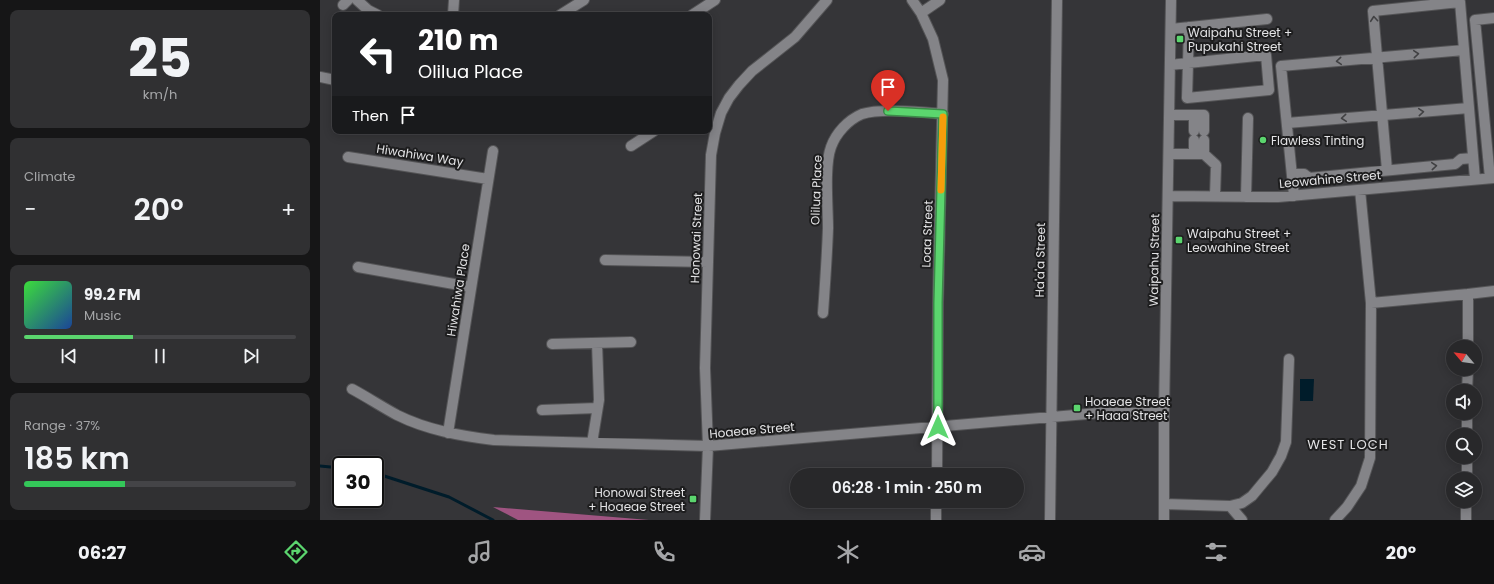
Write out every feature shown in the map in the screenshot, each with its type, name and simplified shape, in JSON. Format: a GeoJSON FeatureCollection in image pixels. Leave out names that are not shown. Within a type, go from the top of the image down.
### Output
{"type":"FeatureCollection","features":[{"type":"Feature","properties":{"kind":"street"},"geometry":{"type":"LineString","coordinates":[[357,0],[372,12]]}},
{"type":"Feature","properties":{"kind":"street"},"geometry":{"type":"LineString","coordinates":[[453,12],[454,0]]}},
{"type":"Feature","properties":{"kind":"street"},"geometry":{"type":"LineString","coordinates":[[565,12],[584,0]]}},
{"type":"Feature","properties":{"kind":"street"},"geometry":{"type":"LineString","coordinates":[[697,12],[715,0]]}},
{"type":"Feature","properties":{"kind":"street","name":"Honowai Street"},"geometry":{"type":"LineString","coordinates":[[712,132],[729,98],[739,85],[752,71],[795,37],[826,0]]}},
{"type":"Feature","properties":{"kind":"street","name":"Loaa Street"},"geometry":{"type":"LineString","coordinates":[[912,0],[921,14],[933,39],[944,80],[938,303],[937,468]]}},
{"type":"Feature","properties":{"kind":"street"},"geometry":{"type":"LineString","coordinates":[[921,14],[940,0]]}},
{"type":"Feature","properties":{"kind":"street","name":"Ha'a'a Street"},"geometry":{"type":"LineString","coordinates":[[1050,520],[1057,0]]}},
{"type":"Feature","properties":{"kind":"street","name":"Waipahu Street"},"geometry":{"type":"LineString","coordinates":[[1164,520],[1164,413],[1171,0]]}},
{"type":"Feature","properties":{"kind":"street"},"geometry":{"type":"LineString","coordinates":[[1397,187],[1391,170],[1382,115],[1373,11],[1460,2],[1475,179]]}},
{"type":"Feature","properties":{"kind":"street"},"geometry":{"type":"LineString","coordinates":[[1492,178],[1475,20],[1494,18]]}},
{"type":"Feature","properties":{"kind":"street"},"geometry":{"type":"LineString","coordinates":[[1171,28],[1267,19]]}},
{"type":"Feature","properties":{"kind":"street"},"geometry":{"type":"LineString","coordinates":[[1170,65],[1188,63],[1266,55],[1269,90],[1188,98],[1188,63],[1189,27]]}},
{"type":"Feature","properties":{"kind":"street"},"geometry":{"type":"LineString","coordinates":[[1294,196],[1281,66],[1464,50]]}},
{"type":"Feature","properties":{"kind":"street"},"geometry":{"type":"LineString","coordinates":[[320,77],[332,79]]}},
{"type":"Feature","properties":{"kind":"street"},"geometry":{"type":"LineString","coordinates":[[1287,123],[1469,108]]}},
{"type":"Feature","properties":{"kind":"street","name":"Olilua Place"},"geometry":{"type":"LineString","coordinates":[[823,314],[828,231],[828,163],[831,147],[838,132],[850,121],[861,115],[874,111],[943,114]]}},
{"type":"Feature","properties":{"kind":"street"},"geometry":{"type":"LineString","coordinates":[[1169,115],[1204,115],[1199,136],[1199,154]]}},
{"type":"Feature","properties":{"kind":"street"},"geometry":{"type":"LineString","coordinates":[[1246,197],[1248,118]]}},
{"type":"Feature","properties":{"kind":"street"},"geometry":{"type":"LineString","coordinates":[[631,146],[649,134]]}},
{"type":"Feature","properties":{"kind":"street","name":"Honowai Street"},"geometry":{"type":"LineString","coordinates":[[705,520],[708,446],[705,368],[712,134]]}},
{"type":"Feature","properties":{"kind":"street","name":"Hiwahiwa Place"},"geometry":{"type":"LineString","coordinates":[[448,433],[493,151]]}},
{"type":"Feature","properties":{"kind":"street"},"geometry":{"type":"LineString","coordinates":[[1169,154],[1199,154],[1216,165],[1215,196]]}},
{"type":"Feature","properties":{"kind":"street","name":"Hiwahiwa Way"},"geometry":{"type":"LineString","coordinates":[[348,157],[488,179]]}},
{"type":"Feature","properties":{"kind":"street"},"geometry":{"type":"LineString","coordinates":[[1292,174],[1304,174],[1309,178],[1455,164],[1461,159],[1474,158]]}},
{"type":"Feature","properties":{"kind":"street","name":"Leowahine Street"},"geometry":{"type":"LineString","coordinates":[[1168,196],[1294,196],[1492,178]]}},
{"type":"Feature","properties":{"kind":"street"},"geometry":{"type":"LineString","coordinates":[[1335,520],[1347,507],[1361,486],[1370,458],[1371,303],[1360,190]]}},
{"type":"Feature","properties":{"kind":"street"},"geometry":{"type":"LineString","coordinates":[[605,260],[708,262]]}},
{"type":"Feature","properties":{"kind":"street"},"geometry":{"type":"LineString","coordinates":[[358,267],[471,287]]}},
{"type":"Feature","properties":{"kind":"street"},"geometry":{"type":"LineString","coordinates":[[1371,303],[1494,291]]}},
{"type":"Feature","properties":{"kind":"street"},"geometry":{"type":"LineString","coordinates":[[1468,294],[1468,340]]}},
{"type":"Feature","properties":{"kind":"street"},"geometry":{"type":"LineString","coordinates":[[552,344],[631,342]]}},
{"type":"Feature","properties":{"kind":"street"},"geometry":{"type":"LineString","coordinates":[[592,443],[599,400],[597,343]]}},
{"type":"Feature","properties":{"kind":"street"},"geometry":{"type":"LineString","coordinates":[[1164,504],[1230,506],[1242,503],[1252,496],[1272,472],[1281,456],[1286,442],[1289,359]]}},
{"type":"Feature","properties":{"kind":"street","name":"Hoaeae Street"},"geometry":{"type":"LineString","coordinates":[[352,389],[398,416],[448,433],[494,440],[592,443],[708,446],[1099,414],[1164,413]]}},
{"type":"Feature","properties":{"kind":"street"},"geometry":{"type":"LineString","coordinates":[[542,410],[597,408]]}},
{"type":"Feature","properties":{"kind":"street"},"geometry":{"type":"LineString","coordinates":[[1230,506],[1242,520]]}},
{"type":"Feature","properties":{"kind":"street"},"geometry":{"type":"LineString","coordinates":[[936,508],[936,520]]}},
{"type":"Feature","properties":{"kind":"street"},"geometry":{"type":"LineString","coordinates":[[1466,508],[1466,520]]}},
{"type":"Feature","properties":{"kind":"shaded area"},"geometry":{"type":"Polygon","coordinates":[[[493,507],[649,520],[518,520],[493,507]]]}},
{"type":"Feature","properties":{"kind":"water"},"geometry":{"type":"Polygon","coordinates":[[[1300,379],[1314,379],[1313,401],[1300,401],[1300,379]]]}},
{"type":"Feature","properties":{"kind":"waterway"},"geometry":{"type":"LineString","coordinates":[[320,466],[332,467]]}},
{"type":"Feature","properties":{"kind":"waterway"},"geometry":{"type":"LineString","coordinates":[[384,476],[449,497],[493,520]]}},
{"type":"Feature","properties":{"kind":"slow traffic"},"geometry":{"type":"LineString","coordinates":[[941,190],[943,117]]}},
{"type":"Feature","properties":{"kind":"place","name":"Waipahu Street + Pupukahi Street"},"geometry":{"type":"Point","coordinates":[1180,39]}},
{"type":"Feature","properties":{"kind":"place","name":"Flawless Tinting"},"geometry":{"type":"Point","coordinates":[1263,140]}},
{"type":"Feature","properties":{"kind":"place","name":"Waipahu Street + Leowahine Street"},"geometry":{"type":"Point","coordinates":[1179,240]}},
{"type":"Feature","properties":{"kind":"place","name":"Hoaeae Street + Haaa Street"},"geometry":{"type":"Point","coordinates":[1077,408]}},
{"type":"Feature","properties":{"kind":"place","name":"Honowai Street + Hoaeae Street"},"geometry":{"type":"Point","coordinates":[693,499]}},
{"type":"Feature","properties":{"kind":"district","name":"WEST LOCH"},"geometry":{"type":"Point","coordinates":[1348,444]}},
{"type":"Feature","properties":{"kind":"route"},"geometry":{"type":"LineString","coordinates":[[888,111],[943,114],[938,303],[938,427]]}}]}
